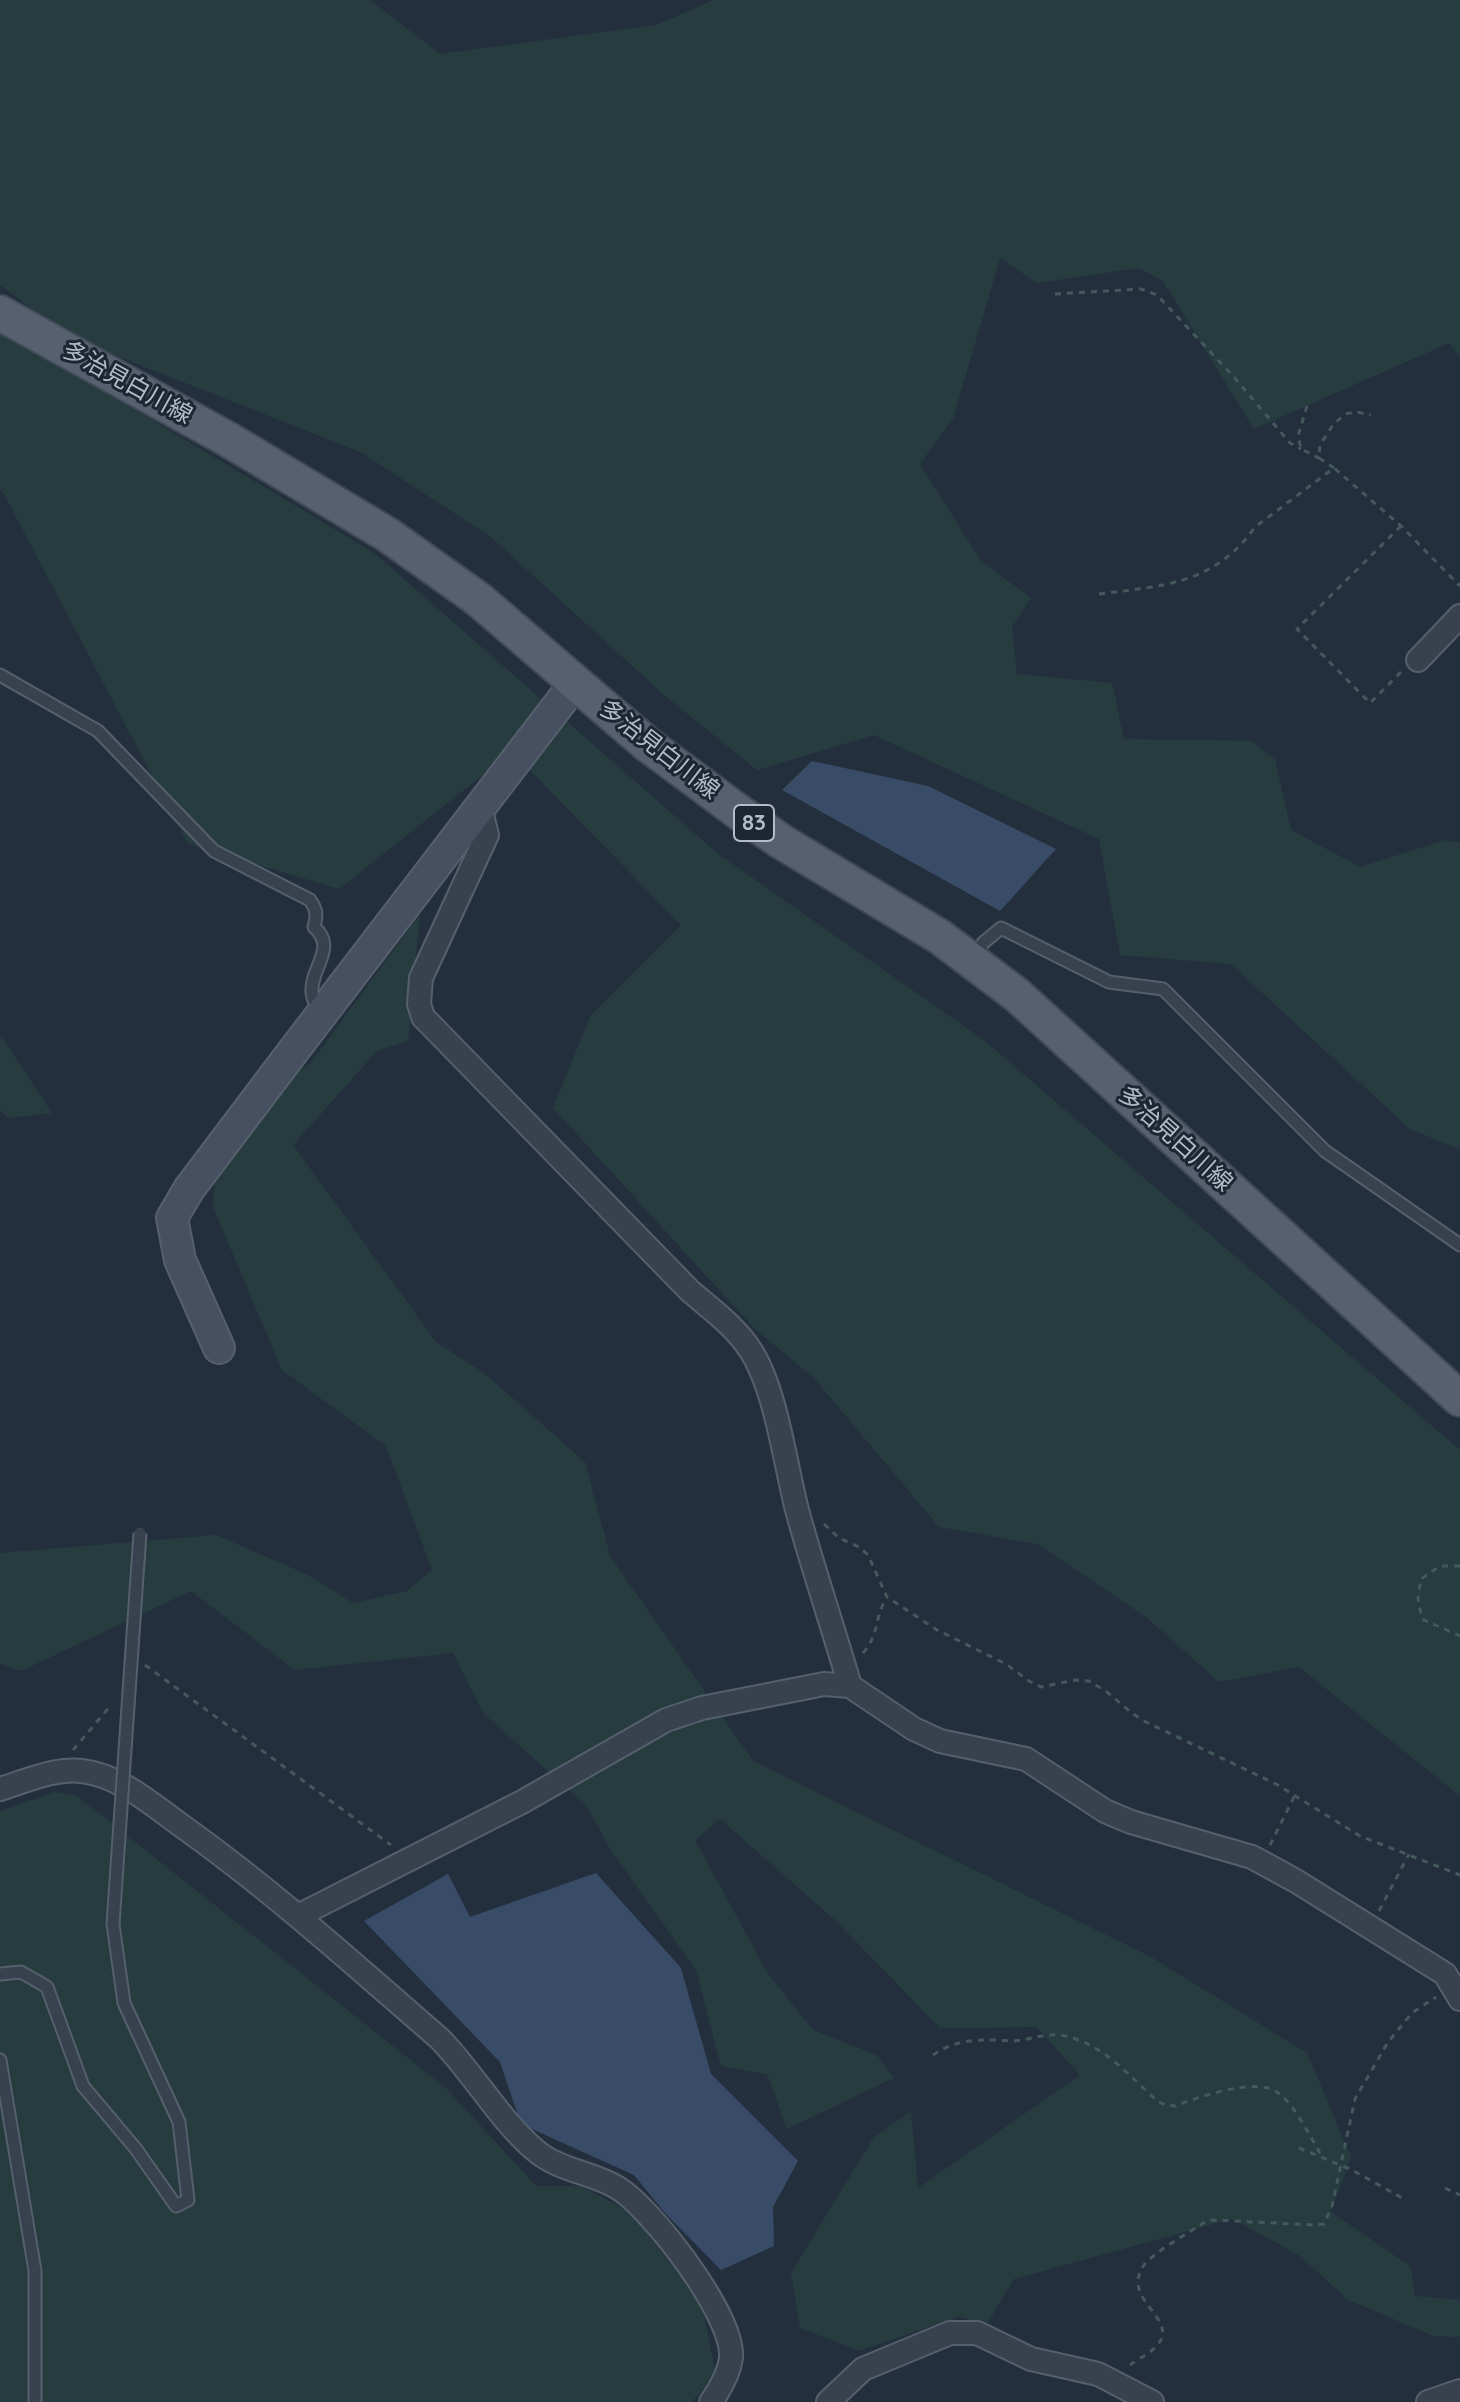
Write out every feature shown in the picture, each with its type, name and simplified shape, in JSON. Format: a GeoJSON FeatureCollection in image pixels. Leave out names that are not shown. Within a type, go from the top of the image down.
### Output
{"type":"FeatureCollection","features":[{"type":"Feature","properties":{"kind":"main road","name":"多治見白川線"},"geometry":{"type":"LineString","coordinates":[[0,313],[229,440],[388,535],[478,599],[647,744],[740,813],[974,960],[1029,1006],[1460,1399]]}},
{"type":"Feature","properties":{"kind":"street"},"geometry":{"type":"LineString","coordinates":[[1418,660],[1460,616]]}},
{"type":"Feature","properties":{"kind":"street"},"geometry":{"type":"LineString","coordinates":[[219,1348],[180,1260],[172,1218],[189,1189],[576,682]]}},
{"type":"Feature","properties":{"kind":"street"},"geometry":{"type":"LineString","coordinates":[[480,807],[487,835],[421,978],[419,1004],[423,1017],[750,1349],[761,1369],[772,1403],[797,1508],[847,1677],[914,1729],[940,1741],[1026,1759],[1105,1811],[1131,1822],[1240,1853],[1262,1863],[1370,1927],[1455,1983]]}},
{"type":"Feature","properties":{"kind":"street"},"geometry":{"type":"LineString","coordinates":[[298,1916],[522,1802],[666,1720],[702,1708],[847,1677]]}},
{"type":"Feature","properties":{"kind":"street"},"geometry":{"type":"LineString","coordinates":[[0,1789],[64,1770],[86,1771],[113,1781],[148,1801],[238,1867],[440,2039],[463,2062],[477,2085],[512,2127],[537,2152],[560,2166],[617,2187],[635,2201],[675,2247],[711,2298],[724,2328],[731,2355],[725,2379],[711,2402]]}},
{"type":"Feature","properties":{"kind":"street"},"geometry":{"type":"LineString","coordinates":[[828,2402],[863,2369],[950,2333],[977,2333],[1031,2359],[1098,2374],[1152,2402]]}},
{"type":"Feature","properties":{"kind":"street"},"geometry":{"type":"LineString","coordinates":[[1428,2402],[1460,2391]]}},
{"type":"Feature","properties":{"kind":"lane"},"geometry":{"type":"LineString","coordinates":[[0,675],[98,731],[214,851],[310,900],[317,914],[314,927],[325,943],[311,991],[320,1016]]}},
{"type":"Feature","properties":{"kind":"lane"},"geometry":{"type":"LineString","coordinates":[[974,960],[983,943],[1001,928],[1109,982],[1163,989],[1325,1151],[1460,1245]]}},
{"type":"Feature","properties":{"kind":"lane"},"geometry":{"type":"LineString","coordinates":[[0,1974],[21,1972],[47,1987],[83,2086],[136,2149],[176,2206],[188,2200],[179,2122],[124,2003],[113,1924],[140,1533]]}},
{"type":"Feature","properties":{"kind":"lane"},"geometry":{"type":"LineString","coordinates":[[0,2060],[35,2271],[35,2402]]}},
{"type":"Feature","properties":{"kind":"path"},"geometry":{"type":"LineString","coordinates":[[1055,294],[1141,289],[1157,295],[1290,443],[1334,468],[1401,526],[1460,586]]}},
{"type":"Feature","properties":{"kind":"path"},"geometry":{"type":"LineString","coordinates":[[1301,449],[1298,436],[1307,406]]}},
{"type":"Feature","properties":{"kind":"path"},"geometry":{"type":"LineString","coordinates":[[1319,458],[1320,445],[1333,425],[1345,414],[1356,412],[1371,415]]}},
{"type":"Feature","properties":{"kind":"path"},"geometry":{"type":"LineString","coordinates":[[1099,594],[1197,577],[1247,538],[1255,527],[1334,468]]}},
{"type":"Feature","properties":{"kind":"path"},"geometry":{"type":"LineString","coordinates":[[1401,526],[1297,629],[1370,703],[1406,667],[1418,660]]}},
{"type":"Feature","properties":{"kind":"path"},"geometry":{"type":"LineString","coordinates":[[797,1508],[812,1515],[839,1538],[868,1555],[887,1597],[926,1623],[1006,1664],[1029,1681],[1041,1687],[1075,1680],[1089,1681],[1146,1722],[1276,1784],[1360,1836],[1460,1875]]}},
{"type":"Feature","properties":{"kind":"path"},"geometry":{"type":"LineString","coordinates":[[1460,1566],[1440,1566],[1421,1579],[1418,1598],[1422,1619],[1460,1636]]}},
{"type":"Feature","properties":{"kind":"path"},"geometry":{"type":"LineString","coordinates":[[847,1677],[873,1641],[881,1607],[887,1597]]}},
{"type":"Feature","properties":{"kind":"path"},"geometry":{"type":"LineString","coordinates":[[145,1665],[410,1859]]}},
{"type":"Feature","properties":{"kind":"path"},"geometry":{"type":"LineString","coordinates":[[64,1770],[68,1757],[116,1699]]}},
{"type":"Feature","properties":{"kind":"path"},"geometry":{"type":"LineString","coordinates":[[1262,1863],[1295,1795]]}},
{"type":"Feature","properties":{"kind":"path"},"geometry":{"type":"LineString","coordinates":[[1370,1927],[1409,1854]]}},
{"type":"Feature","properties":{"kind":"path"},"geometry":{"type":"LineString","coordinates":[[1118,2384],[1128,2366],[1156,2347],[1162,2336],[1162,2326],[1137,2288],[1139,2275],[1148,2261],[1205,2222],[1213,2220],[1324,2224],[1332,2206],[1355,2099],[1388,2042],[1412,2013],[1455,1983]]}},
{"type":"Feature","properties":{"kind":"path"},"geometry":{"type":"LineString","coordinates":[[933,2055],[950,2045],[979,2039],[1020,2041],[1058,2035],[1093,2047],[1108,2056],[1157,2101],[1166,2105],[1175,2106],[1249,2086],[1269,2088],[1288,2102],[1323,2158]]}},
{"type":"Feature","properties":{"kind":"path"},"geometry":{"type":"LineString","coordinates":[[1299,2148],[1341,2164],[1404,2199]]}},
{"type":"Feature","properties":{"kind":"path"},"geometry":{"type":"LineString","coordinates":[[1445,2188],[1460,2195]]}},
{"type":"Feature","properties":{"kind":"green space"},"geometry":{"type":"Polygon","coordinates":[[[0,0],[370,0],[440,54],[656,25],[714,0],[1460,0],[1460,357],[1449,343],[1254,429],[1163,281],[1139,268],[1037,283],[1000,258],[953,419],[920,464],[981,561],[1031,598],[1012,627],[1017,674],[1112,683],[1124,739],[1251,741],[1275,759],[1291,830],[1360,867],[1445,840],[1460,843],[1460,1149],[1410,1129],[1231,964],[1120,955],[1099,839],[874,735],[757,770],[663,694],[491,537],[362,453],[72,338],[0,285],[0,0]]]}},
{"type":"Feature","properties":{"kind":"green space"},"geometry":{"type":"Polygon","coordinates":[[[0,329],[373,552],[717,853],[985,1041],[1460,1450],[1460,1796],[1299,1667],[1219,1682],[1146,1617],[1038,1544],[939,1527],[814,1378],[755,1329],[553,1108],[591,1015],[681,925],[512,752],[339,889],[188,844],[0,490],[0,329]]]}},
{"type":"Feature","properties":{"kind":"green space"},"geometry":{"type":"Polygon","coordinates":[[[420,914],[408,1041],[377,1051],[293,1145],[436,1342],[484,1373],[585,1462],[610,1556],[753,1761],[1151,1957],[1307,2053],[1351,2157],[1331,2212],[1410,2266],[1415,2296],[1460,2300],[1460,2337],[1434,2336],[1348,2300],[1299,2255],[1232,2219],[1014,2279],[987,2324],[959,2317],[859,2351],[800,2328],[791,2273],[874,2137],[911,2111],[918,2188],[1080,2075],[1036,2027],[940,2028],[835,1920],[720,1819],[695,1840],[768,1974],[813,2030],[877,2055],[894,2078],[787,2129],[767,2074],[721,2066],[696,1970],[610,1849],[587,1806],[484,1714],[453,1653],[295,1670],[191,1591],[21,1671],[0,1664],[0,1553],[216,1535],[306,1574],[353,1603],[407,1591],[432,1570],[386,1446],[282,1370],[213,1207],[218,1119],[310,1064],[420,914]]]}},
{"type":"Feature","properties":{"kind":"green space"},"geometry":{"type":"Polygon","coordinates":[[[0,1037],[52,1113],[8,1118],[0,1110],[0,1037]]]}},
{"type":"Feature","properties":{"kind":"green space"},"geometry":{"type":"Polygon","coordinates":[[[55,1792],[77,1796],[446,2088],[536,2186],[581,2186],[630,2212],[701,2302],[716,2374],[692,2402],[0,2402],[0,1811],[55,1792]]]}},
{"type":"Feature","properties":{"kind":"water"},"geometry":{"type":"Polygon","coordinates":[[[812,761],[928,786],[1056,849],[1000,911],[782,790],[812,761]]]}},
{"type":"Feature","properties":{"kind":"water"},"geometry":{"type":"Polygon","coordinates":[[[596,1873],[681,1968],[711,2074],[798,2161],[773,2207],[774,2246],[721,2270],[665,2213],[634,2175],[521,2124],[500,2062],[364,1921],[448,1874],[470,1917],[596,1873]]]}}]}
